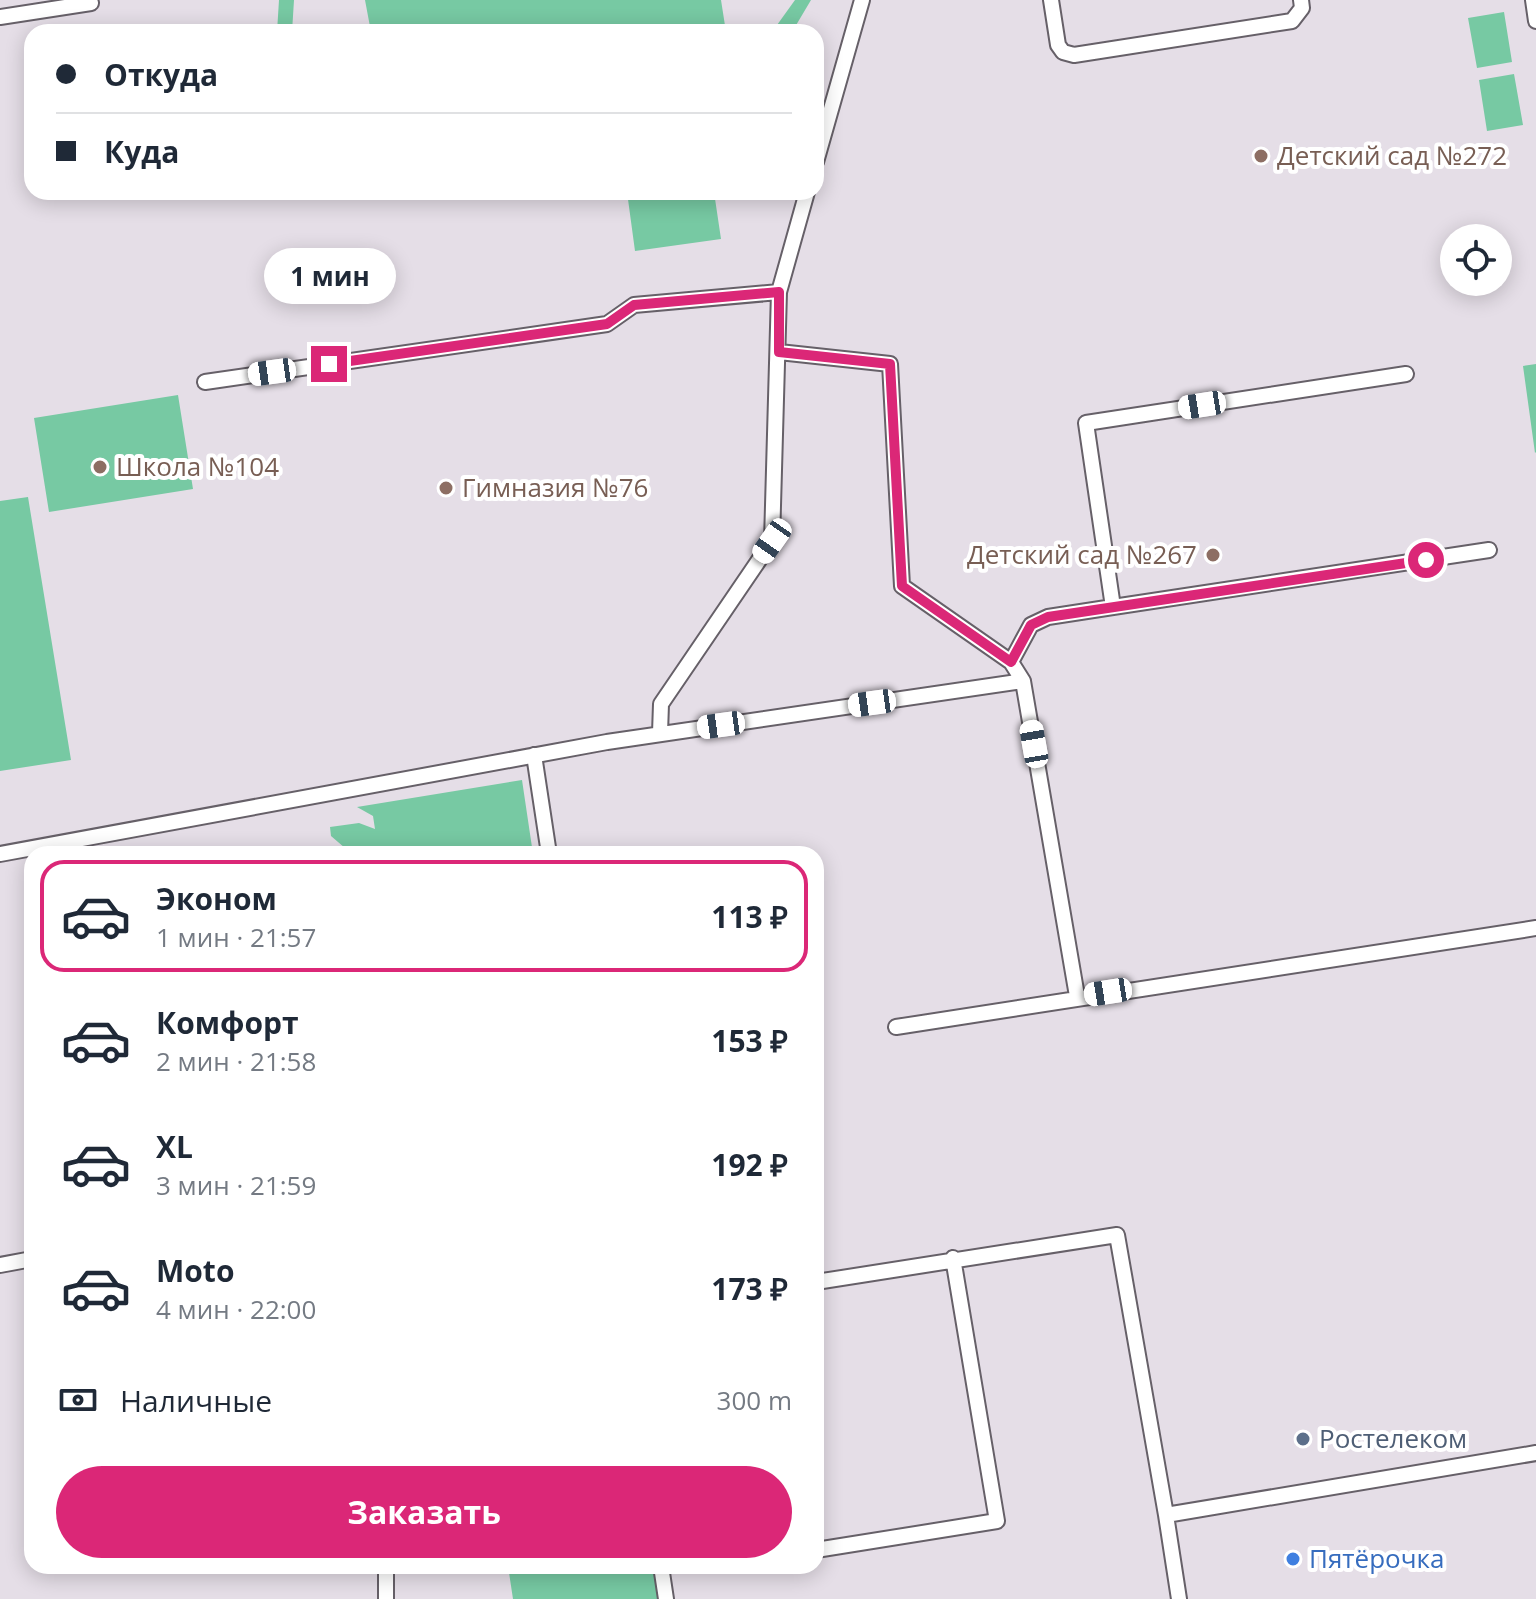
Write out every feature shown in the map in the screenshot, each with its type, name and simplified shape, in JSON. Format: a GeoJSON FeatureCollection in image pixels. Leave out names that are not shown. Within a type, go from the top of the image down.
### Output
{"type":"FeatureCollection","features":[{"type":"Feature","properties":{"kind":"lane"},"geometry":{"type":"LineString","coordinates":[[824,134],[862,0]]}},
{"type":"Feature","properties":{"kind":"lane"},"geometry":{"type":"LineString","coordinates":[[1051,0],[1058,45],[1063,52],[1074,55],[1292,21],[1302,8],[1301,0]]}},
{"type":"Feature","properties":{"kind":"lane"},"geometry":{"type":"LineString","coordinates":[[1533,0],[1536,21]]}},
{"type":"Feature","properties":{"kind":"lane"},"geometry":{"type":"LineString","coordinates":[[0,17],[91,3]]}},
{"type":"Feature","properties":{"kind":"lane"},"geometry":{"type":"LineString","coordinates":[[660,733],[661,704],[772,541],[779,292],[805,200]]}},
{"type":"Feature","properties":{"kind":"lane"},"geometry":{"type":"LineString","coordinates":[[205,382],[607,324],[634,305],[779,292]]}},
{"type":"Feature","properties":{"kind":"lane"},"geometry":{"type":"LineString","coordinates":[[779,352],[890,364],[902,586],[1011,662],[1023,681],[1077,996]]}},
{"type":"Feature","properties":{"kind":"lane"},"geometry":{"type":"LineString","coordinates":[[1113,607],[1086,423],[1406,374]]}},
{"type":"Feature","properties":{"kind":"lane"},"geometry":{"type":"LineString","coordinates":[[1011,662],[1031,625],[1048,617],[1489,550]]}},
{"type":"Feature","properties":{"kind":"lane"},"geometry":{"type":"LineString","coordinates":[[43,846],[660,733],[1023,681]]}},
{"type":"Feature","properties":{"kind":"lane"},"geometry":{"type":"LineString","coordinates":[[534,755],[548,846]]}},
{"type":"Feature","properties":{"kind":"lane"},"geometry":{"type":"LineString","coordinates":[[0,854],[24,850]]}},
{"type":"Feature","properties":{"kind":"lane"},"geometry":{"type":"LineString","coordinates":[[896,1027],[1077,996],[1536,928]]}},
{"type":"Feature","properties":{"kind":"lane"},"geometry":{"type":"LineString","coordinates":[[824,1281],[953,1258],[1117,1235],[1179,1599]]}},
{"type":"Feature","properties":{"kind":"lane"},"geometry":{"type":"LineString","coordinates":[[824,1549],[997,1521],[953,1258]]}},
{"type":"Feature","properties":{"kind":"lane"},"geometry":{"type":"LineString","coordinates":[[0,1265],[24,1260]]}},
{"type":"Feature","properties":{"kind":"lane"},"geometry":{"type":"LineString","coordinates":[[1166,1515],[1536,1453]]}},
{"type":"Feature","properties":{"kind":"lane"},"geometry":{"type":"LineString","coordinates":[[386,1574],[386,1599]]}},
{"type":"Feature","properties":{"kind":"lane"},"geometry":{"type":"LineString","coordinates":[[662,1574],[666,1599]]}},
{"type":"Feature","properties":{"kind":"green space"},"geometry":{"type":"Polygon","coordinates":[[[279,0],[294,0],[292,24],[278,24],[279,0]]]}},
{"type":"Feature","properties":{"kind":"green space"},"geometry":{"type":"Polygon","coordinates":[[[365,0],[721,0],[725,24],[370,24],[365,0]]]}},
{"type":"Feature","properties":{"kind":"green space"},"geometry":{"type":"Polygon","coordinates":[[[795,0],[811,0],[797,24],[778,24],[795,0]]]}},
{"type":"Feature","properties":{"kind":"green space"},"geometry":{"type":"Polygon","coordinates":[[[1504,12],[1512,62],[1477,68],[1468,18],[1504,12]]]}},
{"type":"Feature","properties":{"kind":"green space"},"geometry":{"type":"Polygon","coordinates":[[[1514,74],[1523,125],[1487,131],[1479,80],[1514,74]]]}},
{"type":"Feature","properties":{"kind":"green space"},"geometry":{"type":"Polygon","coordinates":[[[628,200],[715,200],[721,239],[635,251],[628,200]]]}},
{"type":"Feature","properties":{"kind":"green space"},"geometry":{"type":"Polygon","coordinates":[[[1536,364],[1536,452],[1535,453],[1523,366],[1536,364]]]}},
{"type":"Feature","properties":{"kind":"green space"},"geometry":{"type":"Polygon","coordinates":[[[178,395],[193,489],[49,512],[34,418],[178,395]]]}},
{"type":"Feature","properties":{"kind":"green space"},"geometry":{"type":"Polygon","coordinates":[[[28,497],[71,760],[0,771],[0,501],[28,497]]]}},
{"type":"Feature","properties":{"kind":"green space"},"geometry":{"type":"Polygon","coordinates":[[[522,780],[532,846],[343,846],[331,836],[330,827],[359,823],[375,829],[373,816],[357,807],[522,780]]]}},
{"type":"Feature","properties":{"kind":"green space"},"geometry":{"type":"Polygon","coordinates":[[[509,1574],[657,1574],[661,1599],[513,1599],[509,1574]]]}},
{"type":"Feature","properties":{"kind":"place","name":"Детский сад №272"},"geometry":{"type":"Point","coordinates":[1261,156]}},
{"type":"Feature","properties":{"kind":"place","name":"Школа №104"},"geometry":{"type":"Point","coordinates":[100,467]}},
{"type":"Feature","properties":{"kind":"place","name":"Гимназия №76"},"geometry":{"type":"Point","coordinates":[446,488]}},
{"type":"Feature","properties":{"kind":"place","name":"Детский сад №267"},"geometry":{"type":"Point","coordinates":[1213,555]}},
{"type":"Feature","properties":{"kind":"place","name":"Ростелеком"},"geometry":{"type":"Point","coordinates":[1303,1439]}},
{"type":"Feature","properties":{"kind":"place","name":"Пятёрочка"},"geometry":{"type":"Point","coordinates":[1293,1559]}},
{"type":"Feature","properties":{"kind":"route"},"geometry":{"type":"LineString","coordinates":[[329,364],[607,324],[634,305],[779,292],[779,352],[890,364],[902,586],[1011,662],[1031,625],[1048,617],[1426,560]]}}]}
